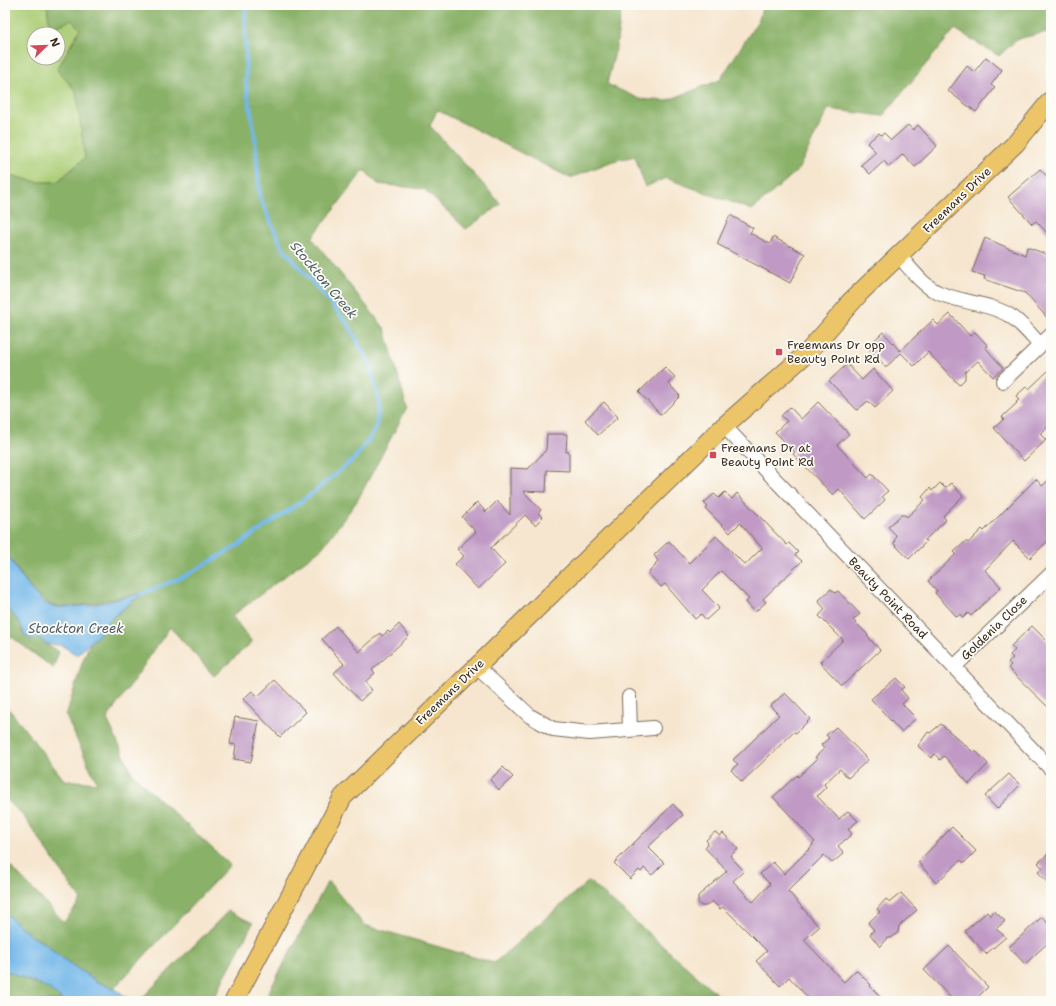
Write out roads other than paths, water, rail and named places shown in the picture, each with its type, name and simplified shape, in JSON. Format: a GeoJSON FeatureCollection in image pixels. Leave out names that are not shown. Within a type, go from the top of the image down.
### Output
{"type":"FeatureCollection","features":[{"type":"Feature","properties":{"kind":"main road","name":"Freemans Drive"},"geometry":{"type":"LineString","coordinates":[[234,1001],[342,798],[724,426],[807,353],[858,295],[1016,143],[1051,100]]}},
{"type":"Feature","properties":{"kind":"street"},"geometry":{"type":"LineString","coordinates":[[898,256],[927,286],[939,293],[998,310],[1010,316],[1021,324],[1040,345]]}},
{"type":"Feature","properties":{"kind":"street"},"geometry":{"type":"LineString","coordinates":[[1002,381],[1051,335]]}},
{"type":"Feature","properties":{"kind":"street","name":"Beauty Point Road"},"geometry":{"type":"LineString","coordinates":[[724,426],[1051,769]]}},
{"type":"Feature","properties":{"kind":"street","name":"Goldenia Close"},"geometry":{"type":"LineString","coordinates":[[954,667],[1051,574]]}},
{"type":"Feature","properties":{"kind":"street"},"geometry":{"type":"LineString","coordinates":[[476,667],[530,716],[553,729],[590,733],[653,728]]}},
{"type":"Feature","properties":{"kind":"street"},"geometry":{"type":"LineString","coordinates":[[629,697],[630,730]]}},
{"type":"Feature","properties":{"kind":"water","name":"Stockton Creek"},"geometry":{"type":"Polygon","coordinates":[[[5,549],[13,564],[31,589],[38,597],[51,606],[71,607],[93,605],[145,592],[113,617],[102,628],[100,633],[77,655],[61,645],[46,644],[39,638],[30,639],[25,636],[20,623],[5,605],[5,549]]]}},
{"type":"Feature","properties":{"kind":"water"},"geometry":{"type":"Polygon","coordinates":[[[5,913],[31,936],[46,944],[61,957],[97,982],[114,988],[132,1001],[63,1001],[49,989],[5,970],[5,913]]]}},
{"type":"Feature","properties":{"kind":"waterway","name":"Stockton Creek"},"geometry":{"type":"LineString","coordinates":[[141,594],[183,577],[237,546],[309,496],[355,458],[376,429],[379,402],[370,364],[348,324],[282,247],[260,198],[255,136],[246,84],[245,5]]}},
{"type":"Feature","properties":{"kind":"place","name":"Freemans Dr opp Beauty Point Rd"},"geometry":{"type":"Point","coordinates":[779,352]}},
{"type":"Feature","properties":{"kind":"place","name":"Freemans Dr at Beauty Point Rd"},"geometry":{"type":"Point","coordinates":[713,455]}}]}
